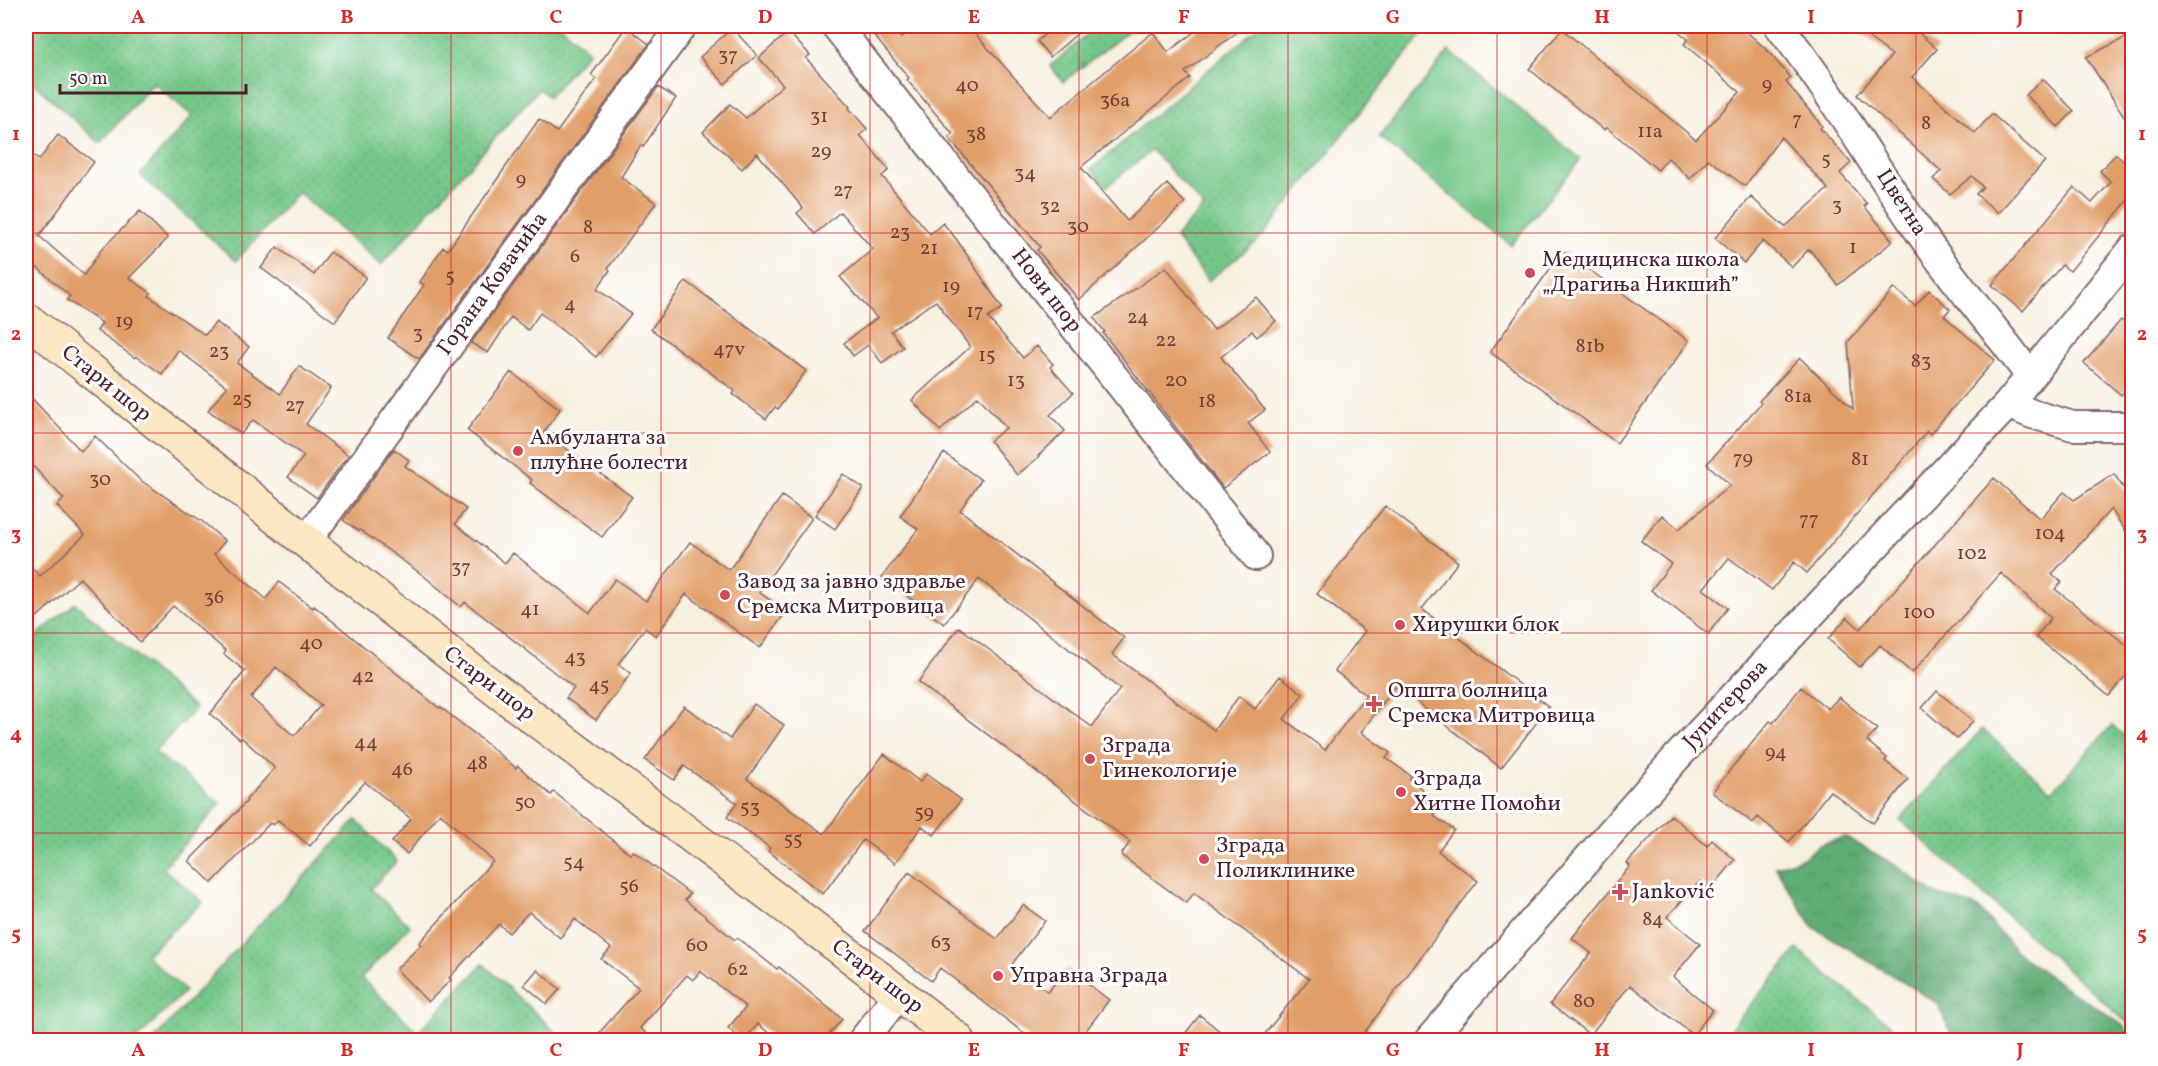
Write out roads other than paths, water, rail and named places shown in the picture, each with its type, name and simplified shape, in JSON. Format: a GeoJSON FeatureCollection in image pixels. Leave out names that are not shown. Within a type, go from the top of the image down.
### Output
{"type":"FeatureCollection","features":[{"type":"Feature","properties":{"kind":"main road","name":"Стари шор"},"geometry":{"type":"LineString","coordinates":[[26,319],[305,543],[517,706],[899,993],[958,1041]]}},
{"type":"Feature","properties":{"kind":"street","name":"Горана Ковачића"},"geometry":{"type":"LineString","coordinates":[[305,543],[682,26]]}},
{"type":"Feature","properties":{"kind":"street","name":"Нови шор"},"geometry":{"type":"LineString","coordinates":[[836,26],[1256,556]]}},
{"type":"Feature","properties":{"kind":"street","name":"Цветна"},"geometry":{"type":"LineString","coordinates":[[1779,26],[1852,128],[1921,235],[2030,376]]}},
{"type":"Feature","properties":{"kind":"street","name":"Јупитерова"},"geometry":{"type":"LineString","coordinates":[[1429,1041],[1677,757],[2008,404],[2133,250]]}},
{"type":"Feature","properties":{"kind":"street"},"geometry":{"type":"LineString","coordinates":[[2008,404],[2073,426],[2133,426]]}},
{"type":"Feature","properties":{"kind":"street"},"geometry":{"type":"LineString","coordinates":[[863,1041],[899,993]]}},
{"type":"Feature","properties":{"kind":"place","name":"Медицинска школа „Драгиња Никшић”"},"geometry":{"type":"Point","coordinates":[1530,273]}},
{"type":"Feature","properties":{"kind":"place","name":"Амбуланта за плућне болести"},"geometry":{"type":"Point","coordinates":[518,451]}},
{"type":"Feature","properties":{"kind":"place","name":"Завод за јавно здравље Сремска Митровица"},"geometry":{"type":"Point","coordinates":[725,595]}},
{"type":"Feature","properties":{"kind":"place","name":"Хирушки блок"},"geometry":{"type":"Point","coordinates":[1400,625]}},
{"type":"Feature","properties":{"kind":"place","name":"Општа болница Сремска Митровица"},"geometry":{"type":"Point","coordinates":[1374,704]}},
{"type":"Feature","properties":{"kind":"place","name":"Зграда Гинекологије"},"geometry":{"type":"Point","coordinates":[1090,759]}},
{"type":"Feature","properties":{"kind":"place","name":"Зграда Хитне Помоћи"},"geometry":{"type":"Point","coordinates":[1401,792]}},
{"type":"Feature","properties":{"kind":"place","name":"Зграда Поликлинике"},"geometry":{"type":"Point","coordinates":[1204,859]}},
{"type":"Feature","properties":{"kind":"place","name":"Janković"},"geometry":{"type":"Point","coordinates":[1620,892]}},
{"type":"Feature","properties":{"kind":"place","name":"Управна Зграда"},"geometry":{"type":"Point","coordinates":[998,976]}}]}
